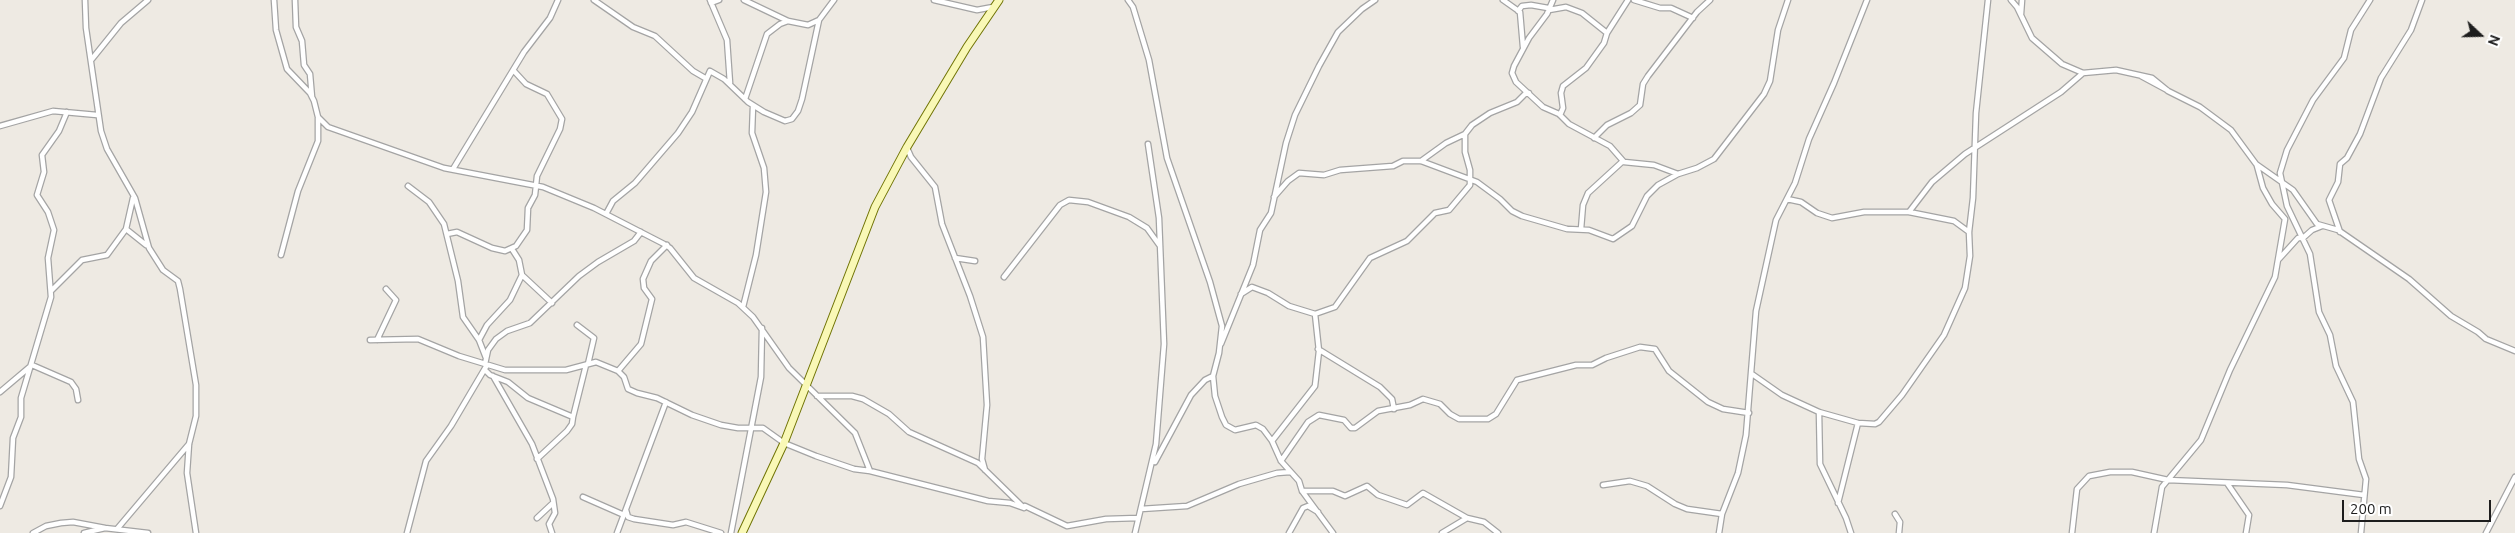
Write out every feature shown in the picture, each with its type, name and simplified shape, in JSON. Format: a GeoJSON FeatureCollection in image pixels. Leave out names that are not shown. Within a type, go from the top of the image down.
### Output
{"type":"FeatureCollection","features":[{"type":"Feature","properties":{"kind":"main road"},"geometry":{"type":"LineString","coordinates":[[742,533],[784,443],[875,207],[907,148],[967,47],[997,3]]}},
{"type":"Feature","properties":{"kind":"street"},"geometry":{"type":"LineString","coordinates":[[85,0],[86,28],[92,59],[97,116],[108,149],[134,196],[148,248]]}},
{"type":"Feature","properties":{"kind":"street"},"geometry":{"type":"LineString","coordinates":[[92,59],[121,23],[147,0]]}},
{"type":"Feature","properties":{"kind":"street"},"geometry":{"type":"LineString","coordinates":[[274,0],[276,30],[283,59],[290,74],[312,97]]}},
{"type":"Feature","properties":{"kind":"street"},"geometry":{"type":"LineString","coordinates":[[295,0],[296,27],[302,41],[304,65],[310,74],[312,97],[322,122],[339,132],[434,165],[536,185],[565,195],[606,214],[666,246],[699,283],[743,306],[762,326],[784,362],[855,434],[870,471]]}},
{"type":"Feature","properties":{"kind":"street"},"geometry":{"type":"LineString","coordinates":[[453,169],[524,52],[550,18],[558,0]]}},
{"type":"Feature","properties":{"kind":"street"},"geometry":{"type":"LineString","coordinates":[[594,0],[628,24],[656,36],[693,71],[705,78]]}},
{"type":"Feature","properties":{"kind":"street"},"geometry":{"type":"LineString","coordinates":[[719,0],[711,2],[727,40],[730,83]]}},
{"type":"Feature","properties":{"kind":"street"},"geometry":{"type":"LineString","coordinates":[[744,0],[788,21],[808,25],[819,20]]}},
{"type":"Feature","properties":{"kind":"street"},"geometry":{"type":"LineString","coordinates":[[934,0],[972,10],[981,10],[997,3]]}},
{"type":"Feature","properties":{"kind":"street"},"geometry":{"type":"LineString","coordinates":[[1128,0],[1133,7],[1149,60],[1168,158],[1217,307],[1222,330],[1213,376],[1215,396],[1224,424],[1235,430],[1258,426],[1272,441],[1281,461],[1299,481],[1302,491],[1333,533]]}},
{"type":"Feature","properties":{"kind":"street"},"geometry":{"type":"LineString","coordinates":[[1219,347],[1228,329],[1238,296],[1253,265],[1260,230],[1271,213],[1290,129],[1319,66],[1338,32],[1362,9],[1375,0]]}},
{"type":"Feature","properties":{"kind":"street"},"geometry":{"type":"LineString","coordinates":[[1503,0],[1518,11]]}},
{"type":"Feature","properties":{"kind":"street"},"geometry":{"type":"LineString","coordinates":[[1553,0],[1549,10],[1523,49],[1512,73],[1519,86],[1530,93],[1543,107],[1560,115],[1569,124],[1610,146],[1623,161],[1654,165],[1678,174]]}},
{"type":"Feature","properties":{"kind":"street"},"geometry":{"type":"LineString","coordinates":[[1560,115],[1563,108],[1561,93],[1563,86],[1584,70],[1604,43],[1607,33],[1628,0]]}},
{"type":"Feature","properties":{"kind":"street"},"geometry":{"type":"LineString","coordinates":[[1634,0],[1660,8],[1671,8],[1693,18]]}},
{"type":"Feature","properties":{"kind":"street"},"geometry":{"type":"LineString","coordinates":[[1594,138],[1607,125],[1629,114],[1640,105],[1643,84],[1693,18],[1710,0]]}},
{"type":"Feature","properties":{"kind":"street"},"geometry":{"type":"LineString","coordinates":[[1274,197],[1288,181],[1299,173],[1324,175],[1340,170],[1393,166],[1403,161],[1421,162],[1471,179],[1500,198],[1518,214],[1567,229],[1581,229],[1609,239],[1620,235],[1632,226],[1650,192],[1678,174],[1697,168],[1714,159],[1764,94],[1770,81],[1778,30],[1788,0]]}},
{"type":"Feature","properties":{"kind":"street"},"geometry":{"type":"LineString","coordinates":[[1720,533],[1722,514],[1738,473],[1749,413],[1754,324],[1776,220],[1798,176],[1809,139],[1834,83],[1867,0]]}},
{"type":"Feature","properties":{"kind":"street"},"geometry":{"type":"LineString","coordinates":[[1752,374],[1782,395],[1819,412],[1858,423],[1869,424],[1879,422],[1902,395],[1944,335],[1965,288],[1970,256],[1969,232],[1974,198],[1976,113],[1988,0]]}},
{"type":"Feature","properties":{"kind":"street"},"geometry":{"type":"LineString","coordinates":[[2010,0],[2021,16],[2032,38],[2062,64],[2084,73],[2116,70],[2152,78],[2168,90],[2200,107],[2223,123],[2236,135],[2256,164],[2263,188],[2272,204],[2285,219],[2272,284],[2230,370],[2201,440],[2160,492],[2154,533]]}},
{"type":"Feature","properties":{"kind":"street"},"geometry":{"type":"LineString","coordinates":[[2021,16],[2022,0]]}},
{"type":"Feature","properties":{"kind":"street"},"geometry":{"type":"LineString","coordinates":[[2361,533],[2366,479],[2359,459],[2353,402],[2336,366],[2330,335],[2318,312],[2310,254],[2287,206],[2281,182],[2281,166],[2287,150],[2313,100],[2344,58],[2351,30],[2370,0]]}},
{"type":"Feature","properties":{"kind":"street"},"geometry":{"type":"LineString","coordinates":[[2341,234],[2329,200],[2338,182],[2340,164],[2347,158],[2358,139],[2381,78],[2411,30],[2422,0]]}},
{"type":"Feature","properties":{"kind":"street"},"geometry":{"type":"LineString","coordinates":[[606,214],[614,199],[635,183],[678,133],[692,112],[702,91],[705,78],[711,71],[730,83],[753,106],[786,122],[798,111],[819,20],[832,1]]}},
{"type":"Feature","properties":{"kind":"street"},"geometry":{"type":"LineString","coordinates":[[1523,49],[1518,11],[1522,6],[1531,5],[1548,8],[1549,10],[1563,7],[1578,12],[1607,33]]}},
{"type":"Feature","properties":{"kind":"street"},"geometry":{"type":"LineString","coordinates":[[745,99],[768,34],[780,24],[788,21]]}},
{"type":"Feature","properties":{"kind":"street"},"geometry":{"type":"LineString","coordinates":[[447,234],[455,231],[462,233],[501,251],[512,249],[527,230],[528,208],[535,195],[540,168],[560,129],[562,119],[547,94],[526,84],[514,71]]}},
{"type":"Feature","properties":{"kind":"street"},"geometry":{"type":"LineString","coordinates":[[1909,212],[1932,182],[1976,146],[2061,92],[2084,73]]}},
{"type":"Feature","properties":{"kind":"street"},"geometry":{"type":"LineString","coordinates":[[1238,296],[1252,287],[1268,293],[1288,306],[1315,314],[1338,304],[1370,258],[1385,249],[1404,243],[1420,231],[1434,213],[1448,210],[1470,185],[1469,162],[1464,152],[1466,134],[1472,125],[1490,113],[1517,102],[1525,94],[1530,93]]}},
{"type":"Feature","properties":{"kind":"street"},"geometry":{"type":"LineString","coordinates":[[743,306],[756,255],[766,192],[764,168],[752,133],[753,106]]}},
{"type":"Feature","properties":{"kind":"street"},"geometry":{"type":"LineString","coordinates":[[0,126],[53,111],[97,116]]}},
{"type":"Feature","properties":{"kind":"street"},"geometry":{"type":"LineString","coordinates":[[0,506],[11,477],[14,438],[21,413],[21,398],[49,307],[51,291],[48,258],[54,230],[48,212],[37,195],[44,172],[42,155],[59,131],[67,112]]}},
{"type":"Feature","properties":{"kind":"street"},"geometry":{"type":"LineString","coordinates":[[281,255],[298,190],[318,141],[319,126],[317,112]]}},
{"type":"Feature","properties":{"kind":"street"},"geometry":{"type":"LineString","coordinates":[[1421,162],[1446,143],[1466,134]]}},
{"type":"Feature","properties":{"kind":"street"},"geometry":{"type":"LineString","coordinates":[[1135,533],[1153,466],[1158,435],[1164,344],[1159,218],[1148,144]]}},
{"type":"Feature","properties":{"kind":"street"},"geometry":{"type":"LineString","coordinates":[[907,148],[911,158],[934,187],[942,224],[970,296],[984,347],[986,409],[982,459],[985,470]]}},
{"type":"Feature","properties":{"kind":"street"},"geometry":{"type":"LineString","coordinates":[[1581,229],[1583,205],[1588,194],[1623,161]]}},
{"type":"Feature","properties":{"kind":"street"},"geometry":{"type":"LineString","coordinates":[[2256,164],[2293,190],[2306,204],[2314,220],[2322,226],[2338,230],[2341,234],[2396,270],[2451,316],[2486,339],[2515,351]]}},
{"type":"Feature","properties":{"kind":"street"},"geometry":{"type":"LineString","coordinates":[[408,186],[432,206],[444,224],[458,281],[462,317],[479,340],[486,364],[532,444],[554,503],[555,515],[549,524],[552,533]]}},
{"type":"Feature","properties":{"kind":"street"},"geometry":{"type":"LineString","coordinates":[[51,291],[82,260],[107,255],[126,229],[134,196]]}},
{"type":"Feature","properties":{"kind":"street"},"geometry":{"type":"LineString","coordinates":[[1787,199],[1801,202],[1819,215],[1835,218],[1864,212],[1909,212],[1954,221],[1969,232]]}},
{"type":"Feature","properties":{"kind":"street"},"geometry":{"type":"LineString","coordinates":[[1004,277],[1060,205],[1069,200],[1088,202],[1129,217],[1147,228],[1160,247]]}},
{"type":"Feature","properties":{"kind":"street"},"geometry":{"type":"LineString","coordinates":[[2278,260],[2298,238],[2303,238],[2312,230],[2322,226]]}},
{"type":"Feature","properties":{"kind":"street"},"geometry":{"type":"LineString","coordinates":[[126,229],[136,234],[163,270],[178,281],[180,289],[196,385],[196,416],[190,444],[187,473],[196,533]]}},
{"type":"Feature","properties":{"kind":"street"},"geometry":{"type":"LineString","coordinates":[[407,533],[426,461],[486,364],[496,339],[507,331],[530,323],[579,276],[598,262],[634,241],[641,232]]}},
{"type":"Feature","properties":{"kind":"street"},"geometry":{"type":"LineString","coordinates":[[618,371],[641,344],[652,299],[644,288],[643,279],[653,259],[666,246]]}},
{"type":"Feature","properties":{"kind":"street"},"geometry":{"type":"LineString","coordinates":[[512,249],[519,260],[522,275],[552,303]]}},
{"type":"Feature","properties":{"kind":"street"},"geometry":{"type":"LineString","coordinates":[[955,258],[975,261]]}},
{"type":"Feature","properties":{"kind":"street"},"geometry":{"type":"LineString","coordinates":[[479,340],[487,325],[510,300],[522,275]]}},
{"type":"Feature","properties":{"kind":"street"},"geometry":{"type":"LineString","coordinates":[[377,340],[396,300],[386,289]]}},
{"type":"Feature","properties":{"kind":"street"},"geometry":{"type":"LineString","coordinates":[[1272,441],[1315,386],[1318,350],[1315,314]]}},
{"type":"Feature","properties":{"kind":"street"},"geometry":{"type":"LineString","coordinates":[[536,459],[567,431],[573,421],[594,338],[577,325]]}},
{"type":"Feature","properties":{"kind":"street"},"geometry":{"type":"LineString","coordinates":[[731,533],[762,372],[762,326]]}},
{"type":"Feature","properties":{"kind":"street"},"geometry":{"type":"LineString","coordinates":[[370,340],[418,339],[447,352],[513,371],[566,370],[596,362],[618,371],[624,377],[630,390],[666,402],[692,415],[721,425],[766,429],[784,443],[848,467],[1024,508],[1025,506],[1067,526],[1106,519],[1138,518]]}},
{"type":"Feature","properties":{"kind":"street"},"geometry":{"type":"LineString","coordinates":[[1281,461],[1308,422],[1319,415],[1344,420],[1353,429],[1374,413],[1425,400],[1440,404],[1459,419],[1488,419],[1496,414],[1515,382],[1526,376],[1576,365],[1592,365],[1633,349],[1648,347],[1655,349],[1669,371],[1684,381],[1699,396],[1723,409],[1749,413]]}},
{"type":"Feature","properties":{"kind":"street"},"geometry":{"type":"LineString","coordinates":[[1318,350],[1344,368],[1380,387],[1392,399],[1394,408]]}},
{"type":"Feature","properties":{"kind":"street"},"geometry":{"type":"LineString","coordinates":[[0,392],[32,365]]}},
{"type":"Feature","properties":{"kind":"street"},"geometry":{"type":"LineString","coordinates":[[32,365],[70,382],[76,389],[78,400]]}},
{"type":"Feature","properties":{"kind":"street"},"geometry":{"type":"LineString","coordinates":[[493,376],[508,382],[528,398],[573,417]]}},
{"type":"Feature","properties":{"kind":"street"},"geometry":{"type":"LineString","coordinates":[[1153,466],[1177,425],[1191,395],[1205,380],[1213,376]]}},
{"type":"Feature","properties":{"kind":"street"},"geometry":{"type":"LineString","coordinates":[[816,396],[860,398],[889,414],[909,432],[966,456],[985,470],[1024,508]]}},
{"type":"Feature","properties":{"kind":"street"},"geometry":{"type":"LineString","coordinates":[[617,533],[666,402]]}},
{"type":"Feature","properties":{"kind":"street"},"geometry":{"type":"LineString","coordinates":[[1819,412],[1819,459],[1851,533]]}},
{"type":"Feature","properties":{"kind":"street"},"geometry":{"type":"LineString","coordinates":[[1838,503],[1858,423]]}},
{"type":"Feature","properties":{"kind":"street"},"geometry":{"type":"LineString","coordinates":[[118,528],[190,444]]}},
{"type":"Feature","properties":{"kind":"street"},"geometry":{"type":"LineString","coordinates":[[1141,509],[1187,506],[1239,484],[1277,473],[1290,472]]}},
{"type":"Feature","properties":{"kind":"street"},"geometry":{"type":"LineString","coordinates":[[2072,533],[2076,492],[2087,477],[2121,472],[2168,480],[2287,485],[2364,495]]}},
{"type":"Feature","properties":{"kind":"street"},"geometry":{"type":"LineString","coordinates":[[2492,533],[2488,530],[2515,477]]}},
{"type":"Feature","properties":{"kind":"street"},"geometry":{"type":"LineString","coordinates":[[1603,485],[1630,481],[1647,486],[1675,504],[1687,509],[1722,514]]}},
{"type":"Feature","properties":{"kind":"street"},"geometry":{"type":"LineString","coordinates":[[2227,483],[2249,515],[2246,533]]}},
{"type":"Feature","properties":{"kind":"street"},"geometry":{"type":"LineString","coordinates":[[1302,491],[1332,491],[1345,496],[1369,486],[1378,495],[1407,505],[1423,493],[1467,518],[1484,522],[1498,533]]}},
{"type":"Feature","properties":{"kind":"street"},"geometry":{"type":"LineString","coordinates":[[0,490],[5,494]]}},
{"type":"Feature","properties":{"kind":"street"},"geometry":{"type":"LineString","coordinates":[[583,497],[624,515]]}},
{"type":"Feature","properties":{"kind":"street"},"geometry":{"type":"LineString","coordinates":[[537,518],[554,503]]}},
{"type":"Feature","properties":{"kind":"street"},"geometry":{"type":"LineString","coordinates":[[1289,533],[1304,507],[1308,506],[1319,513]]}},
{"type":"Feature","properties":{"kind":"street"},"geometry":{"type":"LineString","coordinates":[[626,510],[628,517],[634,519],[673,525],[686,522],[721,533]]}},
{"type":"Feature","properties":{"kind":"street"},"geometry":{"type":"LineString","coordinates":[[1895,514],[1900,522],[1898,533]]}},
{"type":"Feature","properties":{"kind":"street"},"geometry":{"type":"LineString","coordinates":[[1442,533],[1467,518]]}},
{"type":"Feature","properties":{"kind":"street"},"geometry":{"type":"LineString","coordinates":[[33,533],[46,526],[73,522],[148,533]]}},
{"type":"Feature","properties":{"kind":"street"},"geometry":{"type":"LineString","coordinates":[[84,533],[105,528]]}}]}
